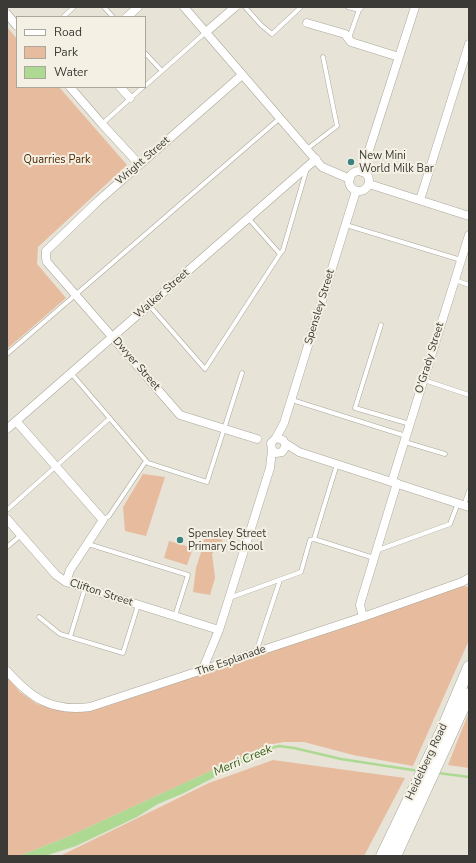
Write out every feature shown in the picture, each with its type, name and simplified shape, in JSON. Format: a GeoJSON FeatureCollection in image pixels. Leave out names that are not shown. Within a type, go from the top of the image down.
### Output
{"type":"FeatureCollection","features":[{"type":"Feature","properties":{"kind":"main road","name":"Heidelberg Road"},"geometry":{"type":"LineString","coordinates":[[395,856],[414,801],[439,746],[442,731],[469,668]]}},
{"type":"Feature","properties":{"kind":"main road","name":"Heidelberg Road"},"geometry":{"type":"LineString","coordinates":[[439,746],[452,732],[469,694]]}},
{"type":"Feature","properties":{"kind":"main road","name":"Heidelberg Road"},"geometry":{"type":"LineString","coordinates":[[382,856],[414,801]]}},
{"type":"Feature","properties":{"kind":"street"},"geometry":{"type":"LineString","coordinates":[[128,16],[138,7]]}},
{"type":"Feature","properties":{"kind":"street"},"geometry":{"type":"LineString","coordinates":[[184,7],[326,170],[350,179]]}},
{"type":"Feature","properties":{"kind":"street"},"geometry":{"type":"LineString","coordinates":[[206,32],[235,7]]}},
{"type":"Feature","properties":{"kind":"street"},"geometry":{"type":"LineString","coordinates":[[362,172],[415,7]]}},
{"type":"Feature","properties":{"kind":"street"},"geometry":{"type":"LineString","coordinates":[[7,14],[16,25]]}},
{"type":"Feature","properties":{"kind":"street"},"geometry":{"type":"LineString","coordinates":[[307,23],[345,34],[352,42],[399,57]]}},
{"type":"Feature","properties":{"kind":"street"},"geometry":{"type":"LineString","coordinates":[[420,200],[469,44]]}},
{"type":"Feature","properties":{"kind":"street","name":"Wright Street"},"geometry":{"type":"LineString","coordinates":[[46,251],[139,164],[242,75]]}},
{"type":"Feature","properties":{"kind":"street"},"geometry":{"type":"LineString","coordinates":[[71,88],[139,164]]}},
{"type":"Feature","properties":{"kind":"street"},"geometry":{"type":"LineString","coordinates":[[121,88],[130,98]]}},
{"type":"Feature","properties":{"kind":"street","name":"Walker Street"},"geometry":{"type":"LineString","coordinates":[[11,424],[316,159]]}},
{"type":"Feature","properties":{"kind":"street"},"geometry":{"type":"LineString","coordinates":[[362,172],[368,178],[368,184],[362,191],[356,191],[352,187],[350,179],[353,174],[362,172]]}},
{"type":"Feature","properties":{"kind":"street"},"geometry":{"type":"LineString","coordinates":[[368,184],[469,216]]}},
{"type":"Feature","properties":{"kind":"street","name":"Spensley Street"},"geometry":{"type":"LineString","coordinates":[[282,440],[284,424],[356,191]]}},
{"type":"Feature","properties":{"kind":"street","name":"O'Grady Street"},"geometry":{"type":"LineString","coordinates":[[363,617],[360,607],[361,601],[405,439],[469,235]]}},
{"type":"Feature","properties":{"kind":"street","name":"Dwyer Street"},"geometry":{"type":"LineString","coordinates":[[46,251],[47,262],[180,415],[257,439]]}},
{"type":"Feature","properties":{"kind":"street"},"geometry":{"type":"LineString","coordinates":[[11,424],[56,466],[103,520],[70,570],[66,582]]}},
{"type":"Feature","properties":{"kind":"street"},"geometry":{"type":"LineString","coordinates":[[278,452],[271,443],[282,440]]}},
{"type":"Feature","properties":{"kind":"street"},"geometry":{"type":"LineString","coordinates":[[202,671],[219,630],[270,468],[278,452],[285,449],[282,440]]}},
{"type":"Feature","properties":{"kind":"street"},"geometry":{"type":"LineString","coordinates":[[282,440],[299,452]]}},
{"type":"Feature","properties":{"kind":"street"},"geometry":{"type":"LineString","coordinates":[[278,452],[299,452],[464,505]]}},
{"type":"Feature","properties":{"kind":"street","name":"Clifton Street"},"geometry":{"type":"LineString","coordinates":[[7,519],[56,575],[66,582],[219,630]]}},
{"type":"Feature","properties":{"kind":"street","name":"The Esplanade"},"geometry":{"type":"LineString","coordinates":[[7,671],[24,689],[38,699],[64,707],[82,708],[99,705],[466,581]]}},
{"type":"Feature","properties":{"kind":"lane"},"geometry":{"type":"LineString","coordinates":[[64,16],[74,7]]}},
{"type":"Feature","properties":{"kind":"lane"},"geometry":{"type":"LineString","coordinates":[[104,7],[112,16]]}},
{"type":"Feature","properties":{"kind":"lane"},"geometry":{"type":"LineString","coordinates":[[245,7],[261,26],[272,34],[301,7]]}},
{"type":"Feature","properties":{"kind":"lane"},"geometry":{"type":"LineString","coordinates":[[348,7],[360,9],[349,39]]}},
{"type":"Feature","properties":{"kind":"lane"},"geometry":{"type":"LineString","coordinates":[[146,84],[206,32]]}},
{"type":"Feature","properties":{"kind":"lane"},"geometry":{"type":"LineString","coordinates":[[146,53],[162,71]]}},
{"type":"Feature","properties":{"kind":"lane"},"geometry":{"type":"LineString","coordinates":[[307,149],[337,126],[323,57]]}},
{"type":"Feature","properties":{"kind":"lane"},"geometry":{"type":"LineString","coordinates":[[102,124],[142,88]]}},
{"type":"Feature","properties":{"kind":"lane"},"geometry":{"type":"LineString","coordinates":[[7,354],[280,118]]}},
{"type":"Feature","properties":{"kind":"lane"},"geometry":{"type":"LineString","coordinates":[[149,305],[205,369],[283,250],[308,167]]}},
{"type":"Feature","properties":{"kind":"lane"},"geometry":{"type":"LineString","coordinates":[[249,218],[280,254]]}},
{"type":"Feature","properties":{"kind":"lane"},"geometry":{"type":"LineString","coordinates":[[346,225],[461,260]]}},
{"type":"Feature","properties":{"kind":"lane"},"geometry":{"type":"LineString","coordinates":[[455,280],[469,285]]}},
{"type":"Feature","properties":{"kind":"lane"},"geometry":{"type":"LineString","coordinates":[[382,325],[355,408],[410,424]]}},
{"type":"Feature","properties":{"kind":"lane"},"geometry":{"type":"LineString","coordinates":[[71,373],[148,463],[207,482],[242,373]]}},
{"type":"Feature","properties":{"kind":"lane"},"geometry":{"type":"LineString","coordinates":[[423,380],[469,395]]}},
{"type":"Feature","properties":{"kind":"lane"},"geometry":{"type":"LineString","coordinates":[[292,400],[445,454]]}},
{"type":"Feature","properties":{"kind":"lane"},"geometry":{"type":"LineString","coordinates":[[7,510],[110,418]]}},
{"type":"Feature","properties":{"kind":"lane"},"geometry":{"type":"LineString","coordinates":[[103,520],[109,516],[146,461]]}},
{"type":"Feature","properties":{"kind":"lane"},"geometry":{"type":"LineString","coordinates":[[229,598],[301,572],[310,540],[314,539],[337,464]]}},
{"type":"Feature","properties":{"kind":"lane"},"geometry":{"type":"LineString","coordinates":[[314,539],[375,554],[450,524],[464,505],[469,491]]}},
{"type":"Feature","properties":{"kind":"lane"},"geometry":{"type":"LineString","coordinates":[[7,547],[21,535]]}},
{"type":"Feature","properties":{"kind":"lane"},"geometry":{"type":"LineString","coordinates":[[88,544],[188,575],[174,616]]}},
{"type":"Feature","properties":{"kind":"lane"},"geometry":{"type":"LineString","coordinates":[[256,653],[280,580]]}},
{"type":"Feature","properties":{"kind":"lane"},"geometry":{"type":"LineString","coordinates":[[70,637],[85,588]]}},
{"type":"Feature","properties":{"kind":"lane"},"geometry":{"type":"LineString","coordinates":[[39,617],[60,634],[123,653],[138,605]]}},
{"type":"Feature","properties":{"kind":"green space","name":"Quarries Park"},"geometry":{"type":"Polygon","coordinates":[[[7,27],[16,38],[16,88],[60,88],[127,165],[38,247],[37,264],[66,298],[7,349],[7,27]]]}},
{"type":"Feature","properties":{"kind":"green space"},"geometry":{"type":"Polygon","coordinates":[[[143,474],[165,477],[146,536],[125,531],[123,507],[143,474]]]}},
{"type":"Feature","properties":{"kind":"green space"},"geometry":{"type":"Polygon","coordinates":[[[205,535],[223,540],[212,554],[215,578],[210,595],[193,592],[196,568],[205,535]]]}},
{"type":"Feature","properties":{"kind":"green space"},"geometry":{"type":"Polygon","coordinates":[[[169,541],[193,548],[187,565],[164,558],[169,541]]]}},
{"type":"Feature","properties":{"kind":"green space"},"geometry":{"type":"Polygon","coordinates":[[[463,586],[469,587],[469,640],[413,766],[353,755],[304,742],[284,742],[267,745],[65,838],[19,856],[7,856],[7,677],[20,692],[37,704],[66,712],[98,709],[463,586]]]}},
{"type":"Feature","properties":{"kind":"green space"},"geometry":{"type":"Polygon","coordinates":[[[469,712],[469,768],[448,765],[469,712]]]}},
{"type":"Feature","properties":{"kind":"green space"},"geometry":{"type":"Polygon","coordinates":[[[273,760],[405,778],[364,856],[60,856],[209,783],[273,760]]]}},
{"type":"Feature","properties":{"kind":"water"},"geometry":{"type":"Polygon","coordinates":[[[267,745],[270,752],[240,764],[184,793],[158,804],[137,817],[76,846],[45,856],[19,856],[65,838],[267,745]]]}},
{"type":"Feature","properties":{"kind":"waterway","name":"Merri Creek"},"geometry":{"type":"LineString","coordinates":[[267,749],[279,746],[294,748],[341,759],[419,771]]}},
{"type":"Feature","properties":{"kind":"waterway","name":"Merri Creek"},"geometry":{"type":"LineString","coordinates":[[438,773],[469,777]]}},
{"type":"Feature","properties":{"kind":"place","name":"New Mini World Milk Bar"},"geometry":{"type":"Point","coordinates":[351,162]}},
{"type":"Feature","properties":{"kind":"place","name":"Spensley Street Primary School"},"geometry":{"type":"Point","coordinates":[180,540]}}]}
